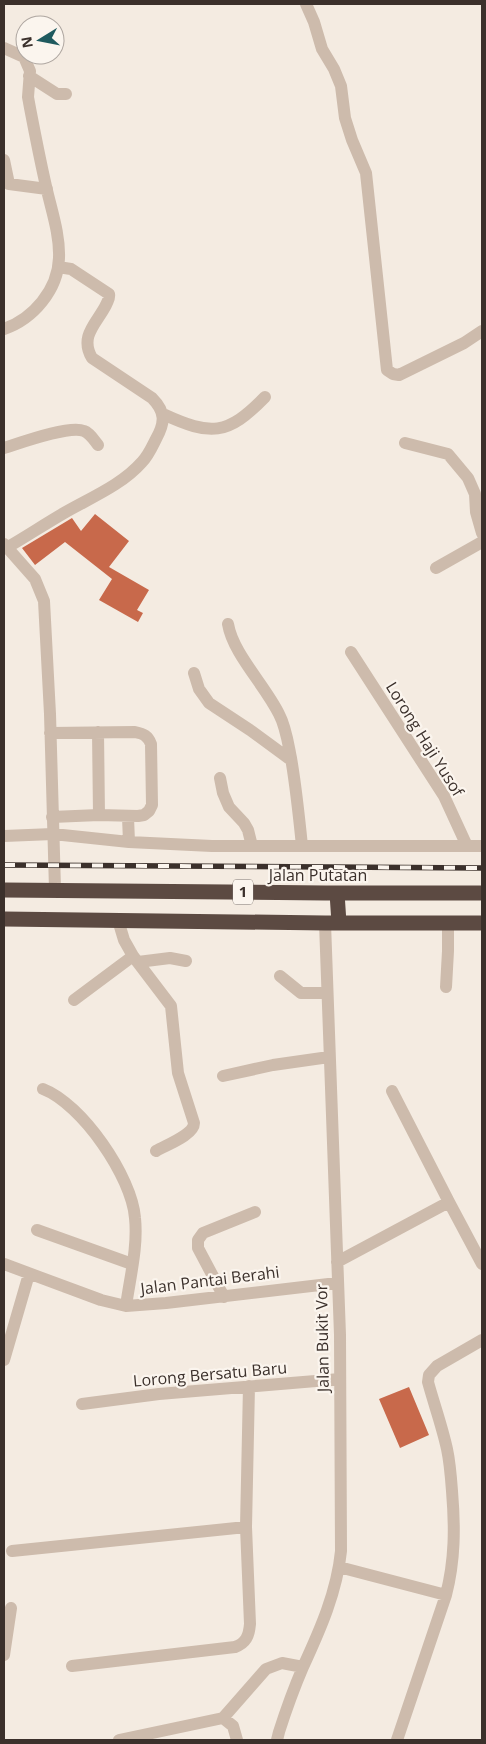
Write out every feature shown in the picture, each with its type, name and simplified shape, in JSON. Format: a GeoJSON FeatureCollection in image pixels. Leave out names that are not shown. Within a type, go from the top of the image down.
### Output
{"type":"FeatureCollection","features":[{"type":"Feature","properties":{"kind":"highway","name":"Jalan Putatan"},"geometry":{"type":"LineString","coordinates":[[4,890],[482,893]]}},
{"type":"Feature","properties":{"kind":"highway"},"geometry":{"type":"LineString","coordinates":[[332,923],[337,893]]}},
{"type":"Feature","properties":{"kind":"highway","name":"1"},"geometry":{"type":"LineString","coordinates":[[4,919],[332,923],[482,922]]}},
{"type":"Feature","properties":{"kind":"street"},"geometry":{"type":"LineString","coordinates":[[306,4],[314,22],[322,49],[334,69],[341,86],[345,118],[366,173],[387,370],[392,374],[399,375],[464,343],[482,331]]}},
{"type":"Feature","properties":{"kind":"street"},"geometry":{"type":"LineString","coordinates":[[4,48],[24,57],[30,71],[29,103],[57,231],[59,251],[58,267],[48,292],[31,315],[4,329]]}},
{"type":"Feature","properties":{"kind":"street"},"geometry":{"type":"LineString","coordinates":[[30,76],[57,94],[66,94]]}},
{"type":"Feature","properties":{"kind":"street"},"geometry":{"type":"LineString","coordinates":[[4,160],[8,184],[47,189]]}},
{"type":"Feature","properties":{"kind":"street"},"geometry":{"type":"LineString","coordinates":[[55,889],[44,602],[35,579],[6,545],[113,485],[135,469],[148,454],[160,432],[163,414],[160,406],[152,398],[92,358],[88,351],[86,343],[88,336],[110,297],[109,294],[71,269],[58,267]]}},
{"type":"Feature","properties":{"kind":"street"},"geometry":{"type":"LineString","coordinates":[[163,414],[192,425],[216,429],[230,426],[237,422],[265,397]]}},
{"type":"Feature","properties":{"kind":"street"},"geometry":{"type":"LineString","coordinates":[[4,448],[59,432],[77,429],[85,431],[98,445]]}},
{"type":"Feature","properties":{"kind":"street"},"geometry":{"type":"LineString","coordinates":[[405,443],[448,454],[479,492],[482,533]]}},
{"type":"Feature","properties":{"kind":"street"},"geometry":{"type":"LineString","coordinates":[[436,568],[482,542]]}},
{"type":"Feature","properties":{"kind":"street"},"geometry":{"type":"LineString","coordinates":[[228,624],[236,648],[280,715],[288,741],[297,794],[302,846]]}},
{"type":"Feature","properties":{"kind":"street","name":"Lorong Haji Yusof"},"geometry":{"type":"LineString","coordinates":[[351,652],[444,796],[467,846]]}},
{"type":"Feature","properties":{"kind":"street"},"geometry":{"type":"LineString","coordinates":[[194,673],[198,689],[209,704],[250,730],[291,760]]}},
{"type":"Feature","properties":{"kind":"street"},"geometry":{"type":"LineString","coordinates":[[98,732],[99,815]]}},
{"type":"Feature","properties":{"kind":"street"},"geometry":{"type":"LineString","coordinates":[[50,733],[136,732],[149,738],[151,744],[152,805],[149,811],[144,814],[128,817],[99,815],[52,817]]}},
{"type":"Feature","properties":{"kind":"street"},"geometry":{"type":"LineString","coordinates":[[220,778],[223,793],[229,807],[244,823],[252,846]]}},
{"type":"Feature","properties":{"kind":"street"},"geometry":{"type":"LineString","coordinates":[[128,817],[128,842]]}},
{"type":"Feature","properties":{"kind":"street"},"geometry":{"type":"LineString","coordinates":[[4,836],[53,834],[128,842],[212,846],[482,846]]}},
{"type":"Feature","properties":{"kind":"street"},"geometry":{"type":"LineString","coordinates":[[118,920],[124,940],[135,959],[171,1006],[178,1073],[194,1123],[194,1127],[189,1133],[156,1151]]}},
{"type":"Feature","properties":{"kind":"street"},"geometry":{"type":"LineString","coordinates":[[446,987],[448,922]]}},
{"type":"Feature","properties":{"kind":"street","name":"Jalan Bukit Vor"},"geometry":{"type":"LineString","coordinates":[[277,1740],[303,1667],[325,1617],[340,1567],[340,1379],[326,993],[332,923]]}},
{"type":"Feature","properties":{"kind":"street"},"geometry":{"type":"LineString","coordinates":[[74,1000],[135,959],[170,958],[186,961]]}},
{"type":"Feature","properties":{"kind":"street"},"geometry":{"type":"LineString","coordinates":[[280,976],[301,993],[326,993]]}},
{"type":"Feature","properties":{"kind":"street"},"geometry":{"type":"LineString","coordinates":[[223,1076],[273,1065],[329,1057]]}},
{"type":"Feature","properties":{"kind":"street"},"geometry":{"type":"LineString","coordinates":[[42,1089],[75,1111],[106,1150],[123,1179],[133,1203],[135,1242],[126,1306]]}},
{"type":"Feature","properties":{"kind":"street"},"geometry":{"type":"LineString","coordinates":[[392,1091],[448,1202],[482,1264]]}},
{"type":"Feature","properties":{"kind":"street"},"geometry":{"type":"LineString","coordinates":[[337,1262],[448,1202]]}},
{"type":"Feature","properties":{"kind":"street"},"geometry":{"type":"LineString","coordinates":[[224,1297],[198,1248],[198,1240],[203,1233],[255,1212]]}},
{"type":"Feature","properties":{"kind":"street"},"geometry":{"type":"LineString","coordinates":[[37,1230],[132,1264]]}},
{"type":"Feature","properties":{"kind":"street","name":"Jalan Pantai Berahi"},"geometry":{"type":"LineString","coordinates":[[4,1264],[102,1300],[126,1306],[151,1305],[337,1283]]}},
{"type":"Feature","properties":{"kind":"street"},"geometry":{"type":"LineString","coordinates":[[4,1360],[6,1345],[29,1274]]}},
{"type":"Feature","properties":{"kind":"street"},"geometry":{"type":"LineString","coordinates":[[397,1740],[452,1574],[454,1548],[448,1452],[428,1382],[429,1375],[437,1366],[482,1340]]}},
{"type":"Feature","properties":{"kind":"street","name":"Lorong Bersatu Baru"},"geometry":{"type":"LineString","coordinates":[[82,1404],[159,1394],[340,1379]]}},
{"type":"Feature","properties":{"kind":"street"},"geometry":{"type":"LineString","coordinates":[[72,1666],[235,1647],[241,1645],[250,1634],[246,1526],[250,1386]]}},
{"type":"Feature","properties":{"kind":"street"},"geometry":{"type":"LineString","coordinates":[[12,1551],[246,1526]]}},
{"type":"Feature","properties":{"kind":"street"},"geometry":{"type":"LineString","coordinates":[[340,1567],[446,1595]]}},
{"type":"Feature","properties":{"kind":"street"},"geometry":{"type":"LineString","coordinates":[[4,1655],[11,1608]]}},
{"type":"Feature","properties":{"kind":"street"},"geometry":{"type":"LineString","coordinates":[[119,1740],[223,1718],[266,1669],[282,1663],[303,1667]]}},
{"type":"Feature","properties":{"kind":"street"},"geometry":{"type":"LineString","coordinates":[[223,1718],[233,1726],[237,1740]]}},
{"type":"Feature","properties":{"kind":"building"},"geometry":{"type":"Polygon","coordinates":[[[95,514],[129,541],[109,567],[149,590],[137,610],[143,613],[138,622],[99,600],[112,579],[65,542],[35,565],[22,548],[72,518],[81,531],[95,514]]]}},
{"type":"Feature","properties":{"kind":"building"},"geometry":{"type":"Polygon","coordinates":[[[409,1387],[429,1435],[400,1448],[379,1399],[409,1387]]]}},
{"type":"Feature","properties":{"kind":"railway"},"geometry":{"type":"LineString","coordinates":[[4,865],[482,868]]}}]}
